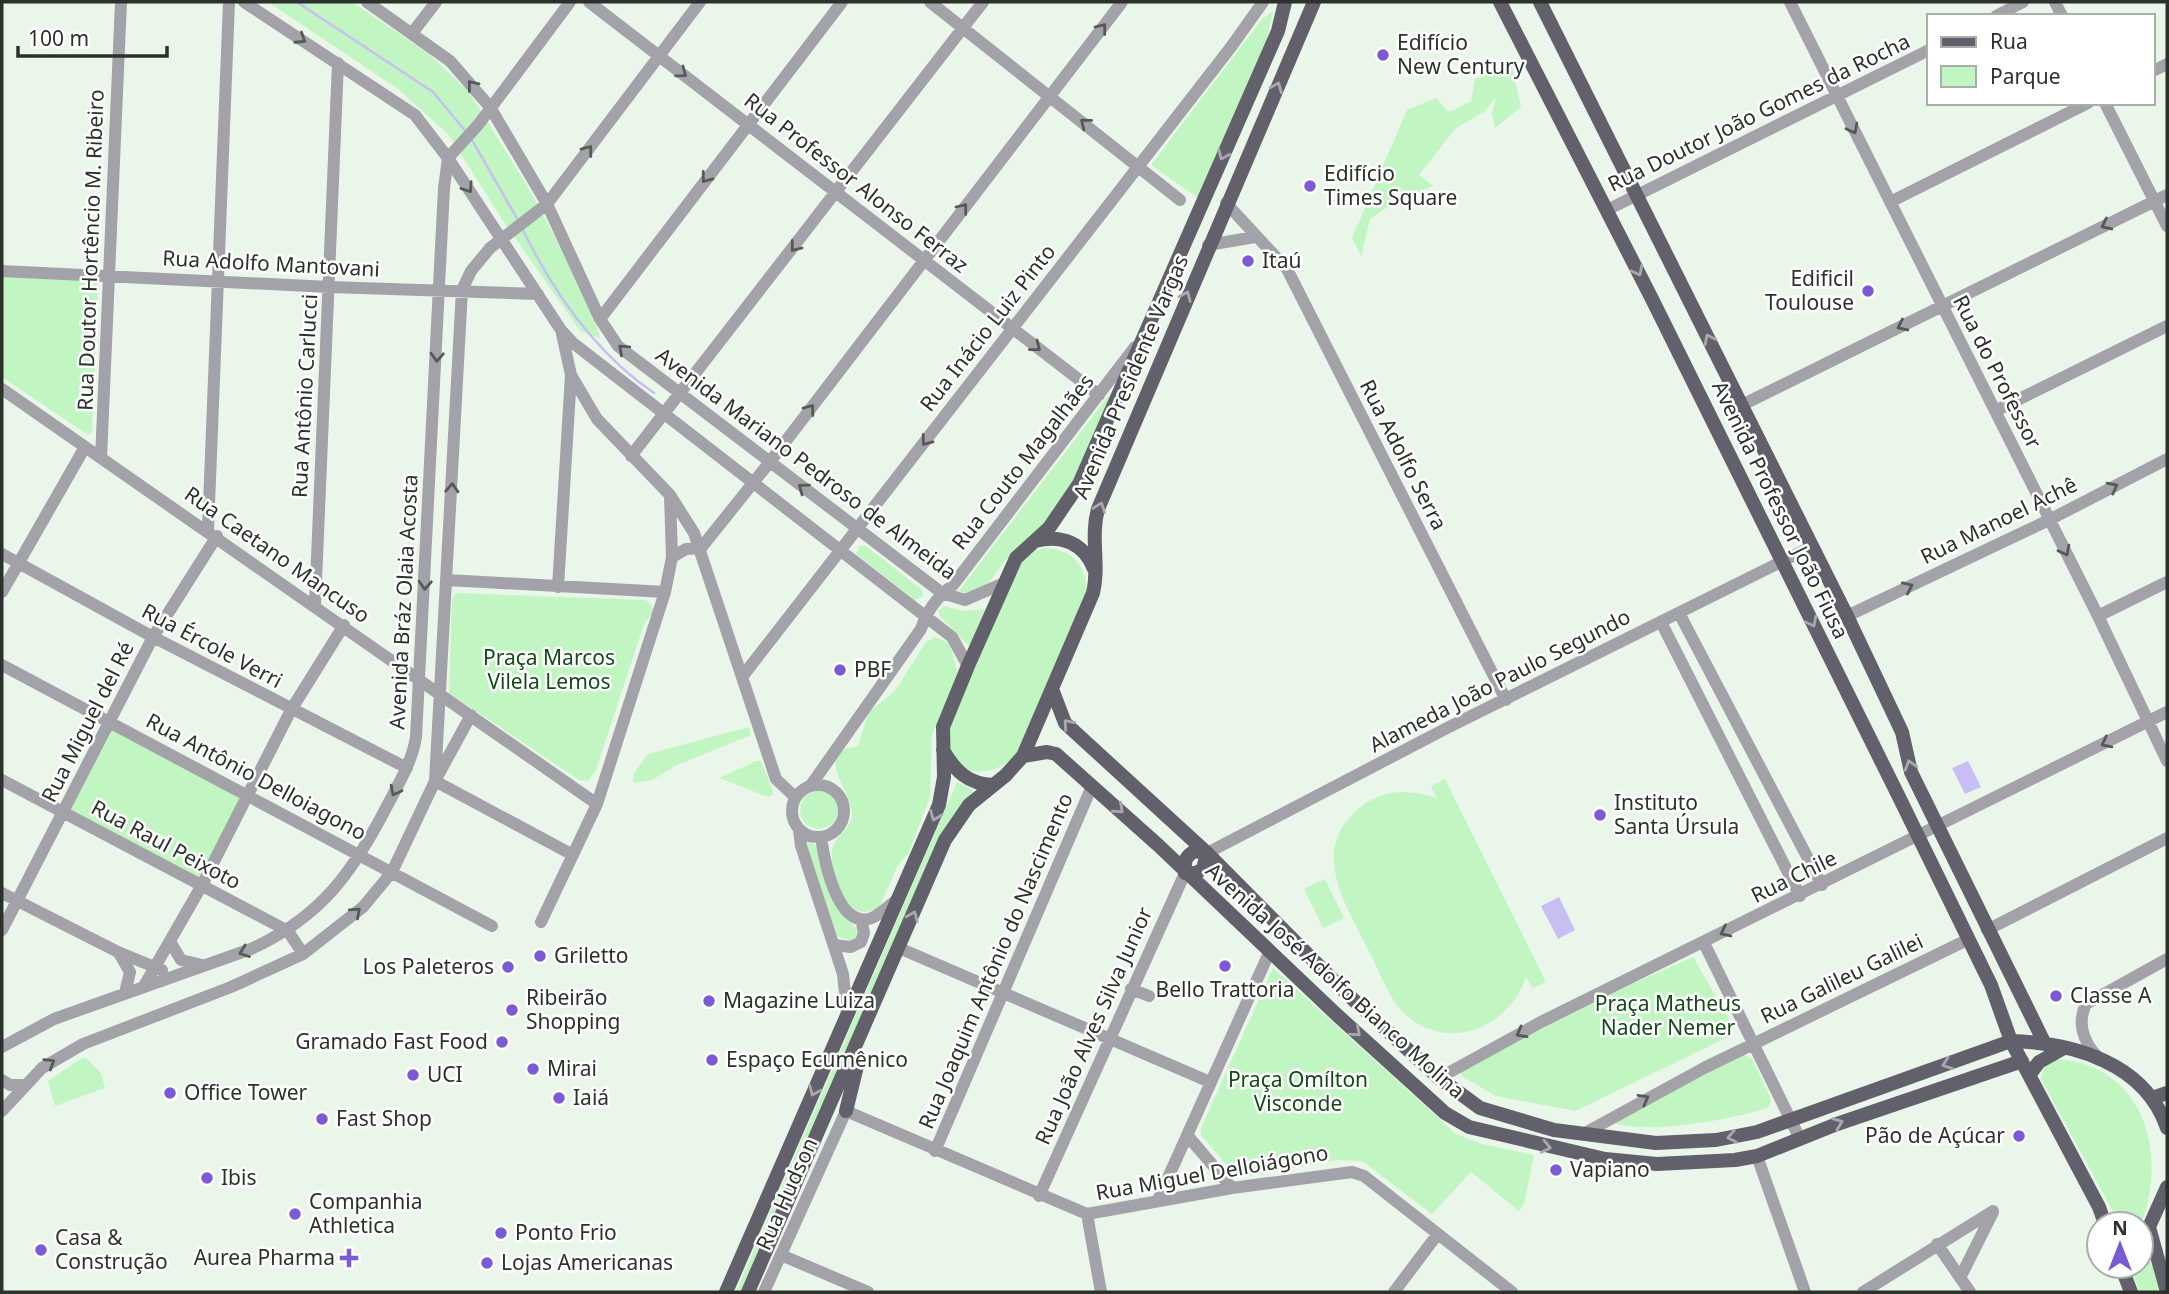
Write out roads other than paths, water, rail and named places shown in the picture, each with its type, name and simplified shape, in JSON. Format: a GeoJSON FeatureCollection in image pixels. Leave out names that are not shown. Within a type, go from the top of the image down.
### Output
{"type":"FeatureCollection","features":[{"type":"Feature","properties":{"kind":"main road","name":"Avenida Presidente Vargas"},"geometry":{"type":"LineString","coordinates":[[726,1292],[902,895],[939,805],[944,776],[943,727],[968,666],[1016,558],[1065,509],[1079,484],[1278,31],[1284,2]]}},
{"type":"Feature","properties":{"kind":"main road","name":"Avenida Presidente Vargas"},"geometry":{"type":"LineString","coordinates":[[748,1292],[945,841],[969,805],[1023,756],[1089,603],[1096,574],[1094,526],[1098,509],[1208,245],[1314,2]]}},
{"type":"Feature","properties":{"kind":"main road","name":"Avenida Professor João Fiusa"},"geometry":{"type":"LineString","coordinates":[[1500,2],[1991,985],[2011,1041],[2100,1210]]}},
{"type":"Feature","properties":{"kind":"main road","name":"Avenida Professor João Fiusa"},"geometry":{"type":"LineString","coordinates":[[1540,2],[1847,616],[1902,732],[1911,772],[1987,930],[2045,1042]]}},
{"type":"Feature","properties":{"kind":"main road"},"geometry":{"type":"LineString","coordinates":[[1034,541],[1054,537],[1074,544],[1088,557],[1096,574]]}},
{"type":"Feature","properties":{"kind":"main road","name":"Avenida José Adolfo Bianco Molina"},"geometry":{"type":"LineString","coordinates":[[1052,689],[1065,723],[1207,853],[1346,993],[1439,1078],[1480,1108],[1555,1130],[1656,1143],[1716,1140],[1757,1132],[2011,1041]]}},
{"type":"Feature","properties":{"kind":"main road"},"geometry":{"type":"LineString","coordinates":[[942,749],[961,776],[977,783],[993,785]]}},
{"type":"Feature","properties":{"kind":"main road","name":"Avenida José Adolfo Bianco Molina"},"geometry":{"type":"LineString","coordinates":[[1023,756],[1046,752],[1056,754],[1445,1113],[1469,1127],[1565,1151],[1657,1164],[1699,1164],[1757,1156],[1837,1124],[2021,1061]]}},
{"type":"Feature","properties":{"kind":"main road"},"geometry":{"type":"LineString","coordinates":[[1185,873],[1196,873],[1203,869],[1207,853]]}},
{"type":"Feature","properties":{"kind":"main road"},"geometry":{"type":"LineString","coordinates":[[1331,1010],[1346,993]]}},
{"type":"Feature","properties":{"kind":"main road"},"geometry":{"type":"LineString","coordinates":[[846,1111],[865,1038],[866,1021]]}},
{"type":"Feature","properties":{"kind":"main road"},"geometry":{"type":"LineString","coordinates":[[2011,1041],[2045,1042],[2096,1055],[2132,1078],[2152,1098],[2167,1128]]}},
{"type":"Feature","properties":{"kind":"main road"},"geometry":{"type":"LineString","coordinates":[[2030,1074],[2039,1062],[2064,1048]]}},
{"type":"Feature","properties":{"kind":"main road"},"geometry":{"type":"LineString","coordinates":[[2152,1098],[2167,1093]]}},
{"type":"Feature","properties":{"kind":"main road"},"geometry":{"type":"LineString","coordinates":[[1656,1143],[1657,1164]]}},
{"type":"Feature","properties":{"kind":"main road"},"geometry":{"type":"LineString","coordinates":[[2155,1210],[2167,1187]]}},
{"type":"Feature","properties":{"kind":"main road"},"geometry":{"type":"LineString","coordinates":[[2099,1207],[2102,1210]]}},
{"type":"Feature","properties":{"kind":"main road"},"geometry":{"type":"LineString","coordinates":[[2155,1260],[2166,1292]]}},
{"type":"Feature","properties":{"kind":"street","name":"Rua Doutor Hortêncio M. Ribeiro"},"geometry":{"type":"LineString","coordinates":[[101,458],[121,2]]}},
{"type":"Feature","properties":{"kind":"street"},"geometry":{"type":"LineString","coordinates":[[212,533],[229,2]]}},
{"type":"Feature","properties":{"kind":"street"},"geometry":{"type":"LineString","coordinates":[[244,2],[415,114],[503,239],[561,330],[607,371],[755,481],[926,615],[952,637],[968,666]]}},
{"type":"Feature","properties":{"kind":"street","name":"Avenida Mariano Pedroso de Almeida"},"geometry":{"type":"LineString","coordinates":[[368,2],[414,32],[469,79],[490,107],[547,204],[600,319],[618,346],[942,593],[965,600],[1004,583]]}},
{"type":"Feature","properties":{"kind":"street"},"geometry":{"type":"LineString","coordinates":[[414,32],[436,2]]}},
{"type":"Feature","properties":{"kind":"street","name":"Avenida Bráz Olaia Acosta"},"geometry":{"type":"LineString","coordinates":[[2,1047],[54,1019],[251,950],[288,931],[319,908],[361,854],[407,768],[416,737],[444,188],[448,158],[478,125],[570,2]]}},
{"type":"Feature","properties":{"kind":"street","name":"Rua Professor Alonso Ferraz"},"geometry":{"type":"LineString","coordinates":[[589,2],[1099,395]]}},
{"type":"Feature","properties":{"kind":"street","name":"Avenida Bráz Olaia Acosta"},"geometry":{"type":"LineString","coordinates":[[2,1111],[22,1085],[41,1068],[83,1044],[231,987],[303,954],[363,907],[391,872],[435,781],[462,290],[479,259],[547,204],[700,2]]}},
{"type":"Feature","properties":{"kind":"street"},"geometry":{"type":"LineString","coordinates":[[600,319],[842,2]]}},
{"type":"Feature","properties":{"kind":"street"},"geometry":{"type":"LineString","coordinates":[[930,2],[1180,200]]}},
{"type":"Feature","properties":{"kind":"street"},"geometry":{"type":"LineString","coordinates":[[631,456],[983,2]]}},
{"type":"Feature","properties":{"kind":"street"},"geometry":{"type":"LineString","coordinates":[[672,557],[686,549],[701,548],[1122,2]]}},
{"type":"Feature","properties":{"kind":"street","name":"Rua Inácio Luiz Pinto"},"geometry":{"type":"LineString","coordinates":[[742,677],[1263,2]]}},
{"type":"Feature","properties":{"kind":"street","name":"Rua do Professor"},"geometry":{"type":"LineString","coordinates":[[1790,2],[2098,616],[2167,761]]}},
{"type":"Feature","properties":{"kind":"street"},"geometry":{"type":"LineString","coordinates":[[2000,14],[2023,2]]}},
{"type":"Feature","properties":{"kind":"street","name":"Rua Doutor João Gomes da Rocha"},"geometry":{"type":"LineString","coordinates":[[1606,210],[1927,51]]}},
{"type":"Feature","properties":{"kind":"street","name":"Rua Antônio Carlucci"},"geometry":{"type":"LineString","coordinates":[[315,605],[338,63]]}},
{"type":"Feature","properties":{"kind":"street"},"geometry":{"type":"LineString","coordinates":[[1890,202],[2084,105]]}},
{"type":"Feature","properties":{"kind":"street"},"geometry":{"type":"LineString","coordinates":[[2106,105],[2161,198],[2167,226]]}},
{"type":"Feature","properties":{"kind":"street"},"geometry":{"type":"LineString","coordinates":[[1742,405],[2161,198]]}},
{"type":"Feature","properties":{"kind":"street","name":"Rua Adolfo Serra"},"geometry":{"type":"LineString","coordinates":[[1227,203],[1255,237],[1272,250],[1287,269],[1506,699]]}},
{"type":"Feature","properties":{"kind":"street"},"geometry":{"type":"LineString","coordinates":[[1208,245],[1255,237]]}},
{"type":"Feature","properties":{"kind":"street","name":"Rua Adolfo Mantovani"},"geometry":{"type":"LineString","coordinates":[[2,271],[330,288],[440,289],[538,294]]}},
{"type":"Feature","properties":{"kind":"street"},"geometry":{"type":"LineString","coordinates":[[1994,411],[2167,326]]}},
{"type":"Feature","properties":{"kind":"street"},"geometry":{"type":"LineString","coordinates":[[558,587],[571,375],[561,330]]}},
{"type":"Feature","properties":{"kind":"street","name":"Rua Couto Magalhães"},"geometry":{"type":"LineString","coordinates":[[811,785],[921,629],[926,615],[942,593],[953,585],[1145,332]]}},
{"type":"Feature","properties":{"kind":"street"},"geometry":{"type":"LineString","coordinates":[[571,375],[597,419],[670,495],[701,548],[776,779],[795,797]]}},
{"type":"Feature","properties":{"kind":"street","name":"Rua Caetano Mancuso"},"geometry":{"type":"LineString","coordinates":[[2,389],[441,692],[597,804]]}},
{"type":"Feature","properties":{"kind":"street"},"geometry":{"type":"LineString","coordinates":[[432,445],[446,444],[453,453]]}},
{"type":"Feature","properties":{"kind":"street"},"geometry":{"type":"LineString","coordinates":[[2,592],[85,447]]}},
{"type":"Feature","properties":{"kind":"street","name":"Rua Manoel Achê"},"geometry":{"type":"LineString","coordinates":[[1847,616],[2049,520],[2167,459]]}},
{"type":"Feature","properties":{"kind":"street"},"geometry":{"type":"LineString","coordinates":[[541,922],[597,804],[665,592],[672,557],[670,495]]}},
{"type":"Feature","properties":{"kind":"street","name":"Rua Miguel del Ré"},"geometry":{"type":"LineString","coordinates":[[2,930],[153,637],[212,533]]}},
{"type":"Feature","properties":{"kind":"street","name":"Alameda João Paulo Segundo"},"geometry":{"type":"LineString","coordinates":[[1207,853],[1506,699],[1811,547]]}},
{"type":"Feature","properties":{"kind":"street","name":"Rua Ércole Verri"},"geometry":{"type":"LineString","coordinates":[[2,554],[153,637],[407,768]]}},
{"type":"Feature","properties":{"kind":"street"},"geometry":{"type":"LineString","coordinates":[[447,580],[665,592]]}},
{"type":"Feature","properties":{"kind":"street"},"geometry":{"type":"LineString","coordinates":[[2098,616],[2167,582]]}},
{"type":"Feature","properties":{"kind":"street"},"geometry":{"type":"LineString","coordinates":[[1679,613],[1822,885]]}},
{"type":"Feature","properties":{"kind":"street"},"geometry":{"type":"LineString","coordinates":[[1661,622],[1800,896]]}},
{"type":"Feature","properties":{"kind":"street"},"geometry":{"type":"LineString","coordinates":[[144,986],[171,943],[292,710],[344,625]]}},
{"type":"Feature","properties":{"kind":"street","name":"Rua Antônio Delloiagono"},"geometry":{"type":"LineString","coordinates":[[2,665],[492,926]]}},
{"type":"Feature","properties":{"kind":"street","name":"Rua Chile"},"geometry":{"type":"LineString","coordinates":[[1439,1078],[1541,1022],[1918,838],[2167,712]]}},
{"type":"Feature","properties":{"kind":"street"},"geometry":{"type":"LineString","coordinates":[[471,715],[435,781],[573,855]]}},
{"type":"Feature","properties":{"kind":"street","name":"Rua Raul Peixoto"},"geometry":{"type":"LineString","coordinates":[[2,780],[288,931],[303,954]]}},
{"type":"Feature","properties":{"kind":"street"},"geometry":{"type":"LineString","coordinates":[[799,830],[821,837],[829,835],[842,823],[844,806],[841,798],[828,786],[811,785],[795,797],[792,813],[834,945],[846,990],[847,1019]]}},
{"type":"Feature","properties":{"kind":"street","name":"Rua Joaquim Antônio do Nascimento"},"geometry":{"type":"LineString","coordinates":[[935,1151],[1093,786]]}},
{"type":"Feature","properties":{"kind":"street"},"geometry":{"type":"LineString","coordinates":[[821,837],[840,904],[861,919],[873,918],[902,895]]}},
{"type":"Feature","properties":{"kind":"street"},"geometry":{"type":"LineString","coordinates":[[1987,930],[2167,838]]}},
{"type":"Feature","properties":{"kind":"street","name":"Rua João Alves Silva Junior"},"geometry":{"type":"LineString","coordinates":[[1039,1196],[1185,873]]}},
{"type":"Feature","properties":{"kind":"street"},"geometry":{"type":"LineString","coordinates":[[2,893],[118,953],[176,975]]}},
{"type":"Feature","properties":{"kind":"street"},"geometry":{"type":"LineString","coordinates":[[834,945],[852,947],[861,942],[864,933],[861,919]]}},
{"type":"Feature","properties":{"kind":"street","name":"Rua Galileu Galilei"},"geometry":{"type":"LineString","coordinates":[[1586,1133],[1662,1089],[1967,940]]}},
{"type":"Feature","properties":{"kind":"street"},"geometry":{"type":"LineString","coordinates":[[171,943],[177,955],[187,963],[206,965]]}},
{"type":"Feature","properties":{"kind":"street"},"geometry":{"type":"LineString","coordinates":[[1704,943],[1800,1139]]}},
{"type":"Feature","properties":{"kind":"street"},"geometry":{"type":"LineString","coordinates":[[899,948],[1210,1082]]}},
{"type":"Feature","properties":{"kind":"street"},"geometry":{"type":"LineString","coordinates":[[118,953],[130,972],[125,993]]}},
{"type":"Feature","properties":{"kind":"street"},"geometry":{"type":"LineString","coordinates":[[1158,1200],[1269,953]]}},
{"type":"Feature","properties":{"kind":"street"},"geometry":{"type":"LineString","coordinates":[[2096,1055],[2089,1048],[2081,1027],[2086,1004],[2167,959]]}},
{"type":"Feature","properties":{"kind":"street"},"geometry":{"type":"LineString","coordinates":[[1131,989],[1149,996]]}},
{"type":"Feature","properties":{"kind":"street"},"geometry":{"type":"LineString","coordinates":[[2,1080],[10,1086],[22,1085]]}},
{"type":"Feature","properties":{"kind":"street"},"geometry":{"type":"LineString","coordinates":[[846,1111],[1039,1196],[1087,1214],[1101,1292]]}},
{"type":"Feature","properties":{"kind":"street","name":"Rua Hudson"},"geometry":{"type":"LineString","coordinates":[[765,1292],[846,1111]]}},
{"type":"Feature","properties":{"kind":"street"},"geometry":{"type":"LineString","coordinates":[[1187,1135],[1232,1188]]}},
{"type":"Feature","properties":{"kind":"street"},"geometry":{"type":"LineString","coordinates":[[1757,1156],[1805,1292]]}},
{"type":"Feature","properties":{"kind":"street","name":"Rua Miguel Delloiágono"},"geometry":{"type":"LineString","coordinates":[[1087,1214],[1232,1188],[1352,1172],[1364,1176],[1512,1292]]}},
{"type":"Feature","properties":{"kind":"street"},"geometry":{"type":"LineString","coordinates":[[1863,1292],[1993,1211],[1961,1278]]}},
{"type":"Feature","properties":{"kind":"street"},"geometry":{"type":"LineString","coordinates":[[1394,1292],[1437,1235]]}},
{"type":"Feature","properties":{"kind":"street"},"geometry":{"type":"LineString","coordinates":[[1937,1244],[1970,1292]]}},
{"type":"Feature","properties":{"kind":"street"},"geometry":{"type":"LineString","coordinates":[[781,1255],[868,1292]]}},
{"type":"Feature","properties":{"kind":"waterway"},"geometry":{"type":"LineString","coordinates":[[297,2],[433,92],[466,132]]}},
{"type":"Feature","properties":{"kind":"waterway"},"geometry":{"type":"LineString","coordinates":[[472,140],[519,222]]}},
{"type":"Feature","properties":{"kind":"waterway"},"geometry":{"type":"LineString","coordinates":[[522,228],[547,275],[577,319],[612,359],[654,393]]}},
{"type":"Feature","properties":{"kind":"place","name":"Edifício New Century"},"geometry":{"type":"Point","coordinates":[1383,55]}},
{"type":"Feature","properties":{"kind":"place","name":"Edifício Times Square"},"geometry":{"type":"Point","coordinates":[1310,186]}},
{"type":"Feature","properties":{"kind":"place","name":"Itaú"},"geometry":{"type":"Point","coordinates":[1248,261]}},
{"type":"Feature","properties":{"kind":"place","name":"Edificil Toulouse"},"geometry":{"type":"Point","coordinates":[1868,291]}},
{"type":"Feature","properties":{"kind":"place","name":"PBF"},"geometry":{"type":"Point","coordinates":[840,670]}},
{"type":"Feature","properties":{"kind":"place","name":"Instituto Santa Úrsula"},"geometry":{"type":"Point","coordinates":[1600,815]}},
{"type":"Feature","properties":{"kind":"place","name":"Griletto"},"geometry":{"type":"Point","coordinates":[540,956]}},
{"type":"Feature","properties":{"kind":"place","name":"Bello Trattoria"},"geometry":{"type":"Point","coordinates":[1225,966]}},
{"type":"Feature","properties":{"kind":"place","name":"Los Paleteros"},"geometry":{"type":"Point","coordinates":[508,967]}},
{"type":"Feature","properties":{"kind":"place","name":"Classe A"},"geometry":{"type":"Point","coordinates":[2056,996]}},
{"type":"Feature","properties":{"kind":"place","name":"Magazine Luiza"},"geometry":{"type":"Point","coordinates":[709,1001]}},
{"type":"Feature","properties":{"kind":"place","name":"Ribeirão Shopping"},"geometry":{"type":"Point","coordinates":[512,1010]}},
{"type":"Feature","properties":{"kind":"place","name":"Gramado Fast Food"},"geometry":{"type":"Point","coordinates":[502,1042]}},
{"type":"Feature","properties":{"kind":"place","name":"Espaço Ecumênico"},"geometry":{"type":"Point","coordinates":[712,1060]}},
{"type":"Feature","properties":{"kind":"place","name":"Mirai"},"geometry":{"type":"Point","coordinates":[533,1069]}},
{"type":"Feature","properties":{"kind":"place","name":"UCI"},"geometry":{"type":"Point","coordinates":[413,1075]}},
{"type":"Feature","properties":{"kind":"place","name":"Office Tower"},"geometry":{"type":"Point","coordinates":[170,1093]}},
{"type":"Feature","properties":{"kind":"place","name":"Iaiá"},"geometry":{"type":"Point","coordinates":[559,1098]}},
{"type":"Feature","properties":{"kind":"place","name":"Fast Shop"},"geometry":{"type":"Point","coordinates":[322,1119]}},
{"type":"Feature","properties":{"kind":"place","name":"Pão de Açúcar"},"geometry":{"type":"Point","coordinates":[2019,1136]}},
{"type":"Feature","properties":{"kind":"place","name":"Vapiano"},"geometry":{"type":"Point","coordinates":[1556,1170]}},
{"type":"Feature","properties":{"kind":"place","name":"Ibis"},"geometry":{"type":"Point","coordinates":[207,1178]}},
{"type":"Feature","properties":{"kind":"place","name":"Companhia Athletica"},"geometry":{"type":"Point","coordinates":[295,1214]}},
{"type":"Feature","properties":{"kind":"place","name":"Ponto Frio"},"geometry":{"type":"Point","coordinates":[501,1233]}},
{"type":"Feature","properties":{"kind":"place","name":"Casa & Construção"},"geometry":{"type":"Point","coordinates":[41,1250]}},
{"type":"Feature","properties":{"kind":"place","name":"Aurea Pharma"},"geometry":{"type":"Point","coordinates":[349,1258]}},
{"type":"Feature","properties":{"kind":"place","name":"Lojas Americanas"},"geometry":{"type":"Point","coordinates":[487,1263]}},
{"type":"Feature","properties":{"kind":"park label","name":"Praça Marcos Vilela Lemos"},"geometry":{"type":"Point","coordinates":[549,670]}},
{"type":"Feature","properties":{"kind":"park label","name":"Praça Matheus Nader Nemer"},"geometry":{"type":"Point","coordinates":[1668,1016]}},
{"type":"Feature","properties":{"kind":"park label","name":"Praça Omílton Visconde"},"geometry":{"type":"Point","coordinates":[1298,1092]}}]}
